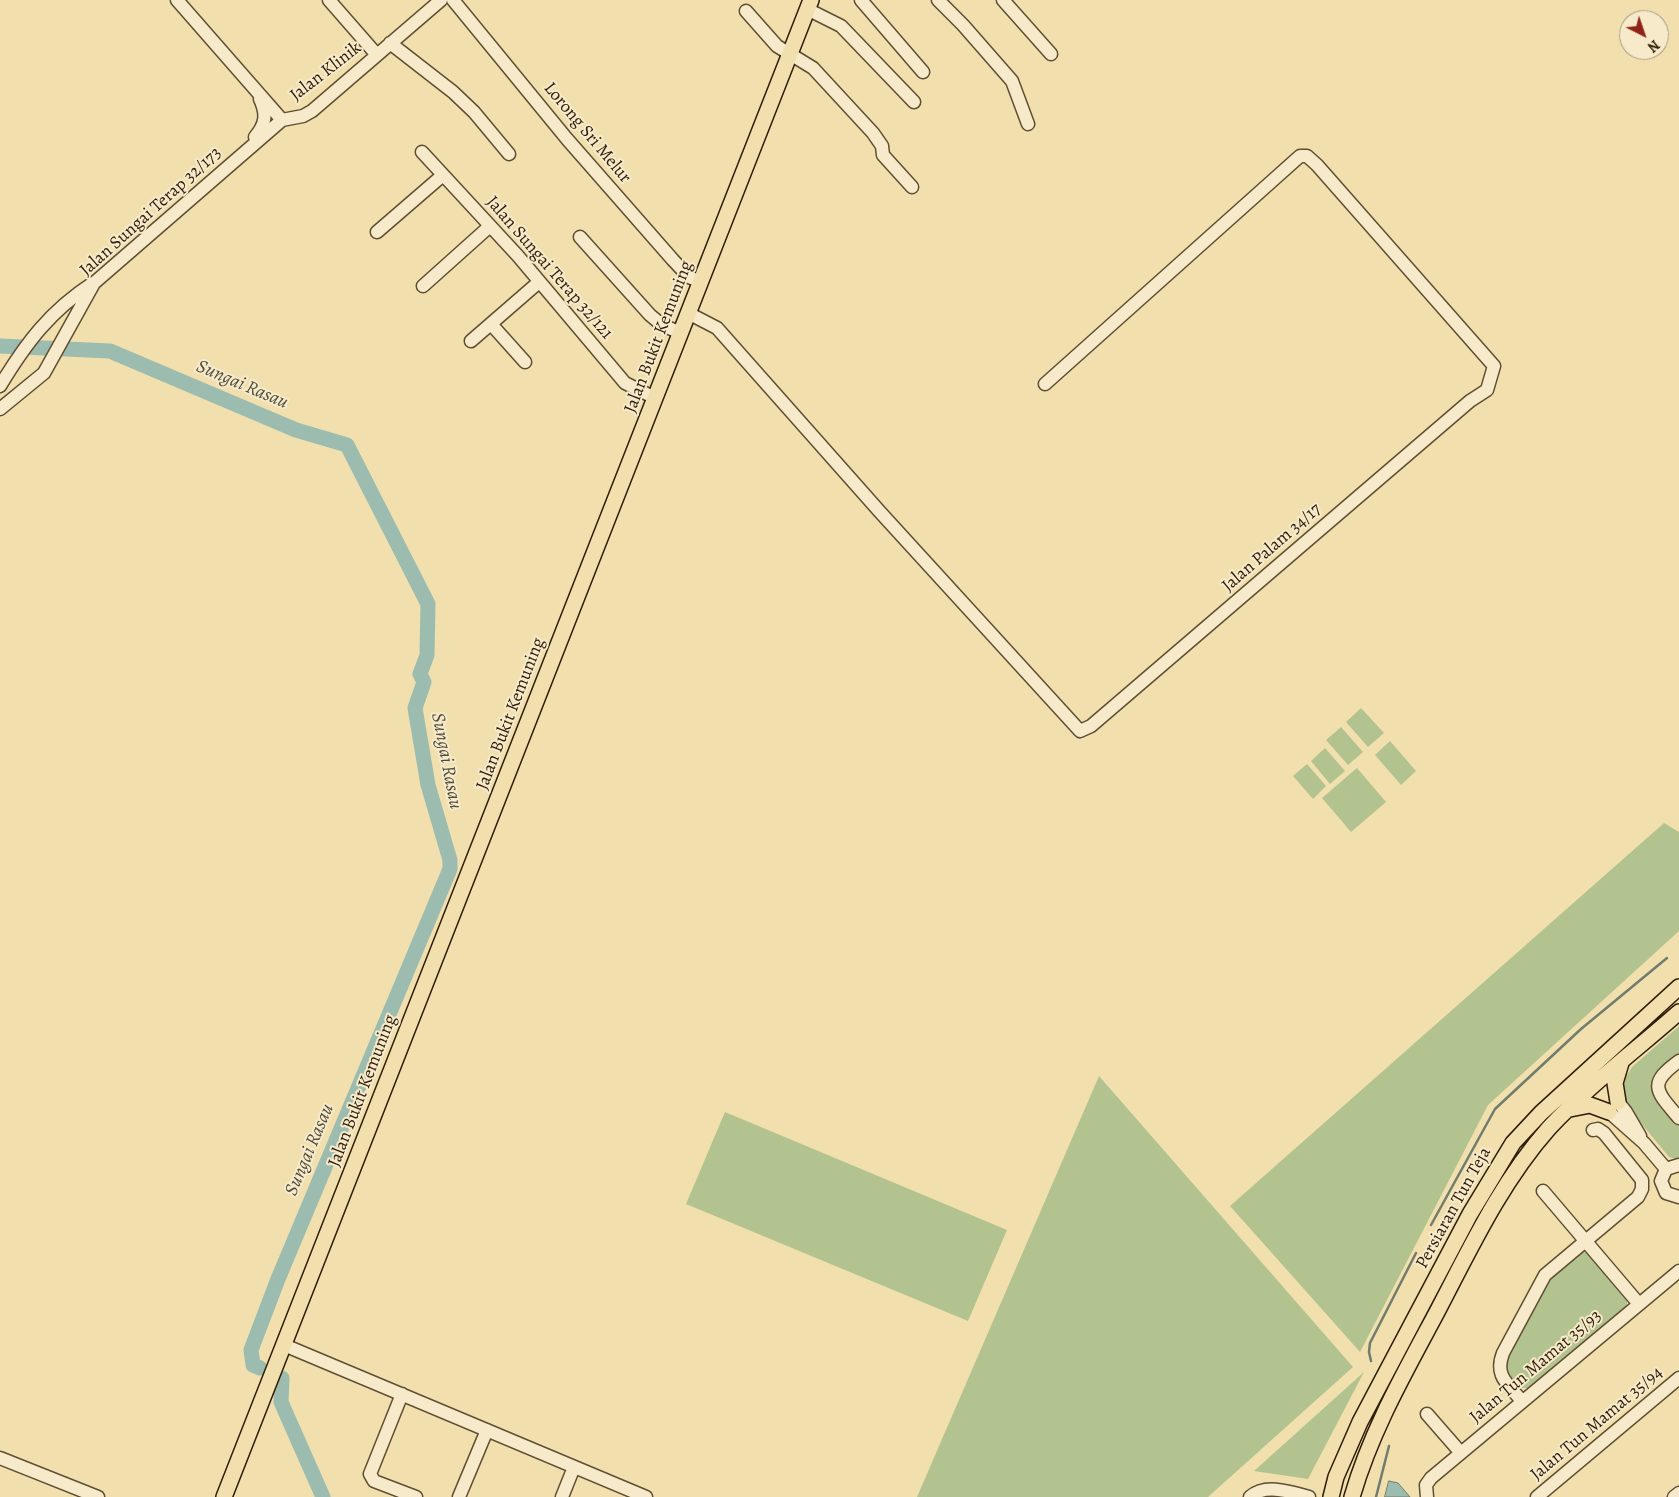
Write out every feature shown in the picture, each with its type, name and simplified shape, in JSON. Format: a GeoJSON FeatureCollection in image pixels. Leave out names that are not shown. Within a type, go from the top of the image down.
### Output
{"type":"FeatureCollection","features":[{"type":"Feature","properties":{"kind":"main road","name":"Jalan Bukit Kemuning"},"geometry":{"type":"LineString","coordinates":[[224,1497],[809,5]]}},
{"type":"Feature","properties":{"kind":"main road","name":"Persiaran Tun Teja"},"geometry":{"type":"LineString","coordinates":[[1352,1497],[1371,1441],[1396,1387],[1470,1249],[1518,1169],[1566,1110],[1679,987]]}},
{"type":"Feature","properties":{"kind":"main road","name":"Persiaran Tun Teja"},"geometry":{"type":"LineString","coordinates":[[1331,1497],[1336,1477],[1360,1422],[1495,1171],[1513,1143],[1530,1125],[1621,1063],[1679,1012]]}},
{"type":"Feature","properties":{"kind":"main road"},"geometry":{"type":"LineString","coordinates":[[1614,1107],[1615,1080],[1621,1063]]}},
{"type":"Feature","properties":{"kind":"main road"},"geometry":{"type":"LineString","coordinates":[[1591,1082],[1614,1107]]}},
{"type":"Feature","properties":{"kind":"main road"},"geometry":{"type":"LineString","coordinates":[[1566,1110],[1590,1105],[1614,1107]]}},
{"type":"Feature","properties":{"kind":"street","name":"Jalan Klinik"},"geometry":{"type":"LineString","coordinates":[[177,0],[282,120],[303,116],[312,110],[441,0]]}},
{"type":"Feature","properties":{"kind":"street"},"geometry":{"type":"LineString","coordinates":[[329,0],[377,55]]}},
{"type":"Feature","properties":{"kind":"street","name":"Lorong Sri Melur"},"geometry":{"type":"LineString","coordinates":[[453,0],[567,138],[673,260],[689,277],[700,282]]}},
{"type":"Feature","properties":{"kind":"street"},"geometry":{"type":"LineString","coordinates":[[861,0],[923,72]]}},
{"type":"Feature","properties":{"kind":"street"},"geometry":{"type":"LineString","coordinates":[[938,0],[964,25],[1012,81],[1028,124]]}},
{"type":"Feature","properties":{"kind":"street"},"geometry":{"type":"LineString","coordinates":[[1003,0],[1051,54]]}},
{"type":"Feature","properties":{"kind":"street"},"geometry":{"type":"LineString","coordinates":[[809,5],[840,26],[914,102]]}},
{"type":"Feature","properties":{"kind":"street"},"geometry":{"type":"LineString","coordinates":[[746,10],[777,46],[813,68],[866,126],[882,146],[883,155],[912,187]]}},
{"type":"Feature","properties":{"kind":"street"},"geometry":{"type":"LineString","coordinates":[[390,43],[453,92],[474,112],[510,154]]}},
{"type":"Feature","properties":{"kind":"street"},"geometry":{"type":"LineString","coordinates":[[232,163],[265,122],[262,104],[256,90]]}},
{"type":"Feature","properties":{"kind":"street","name":"Jalan Sungai Terap 32/173"},"geometry":{"type":"LineString","coordinates":[[0,408],[44,373],[62,344],[94,283],[282,120]]}},
{"type":"Feature","properties":{"kind":"street","name":"Jalan Sungai Terap 32/121"},"geometry":{"type":"LineString","coordinates":[[422,152],[490,226],[625,383],[655,398]]}},
{"type":"Feature","properties":{"kind":"street","name":"Jalan Palam 34/17"},"geometry":{"type":"LineString","coordinates":[[688,313],[717,328],[880,512],[1080,731],[1091,726],[1470,401],[1487,390],[1494,366],[1307,156],[1300,156],[1292,161],[1045,384]]}},
{"type":"Feature","properties":{"kind":"street"},"geometry":{"type":"LineString","coordinates":[[377,232],[444,175]]}},
{"type":"Feature","properties":{"kind":"street"},"geometry":{"type":"LineString","coordinates":[[423,286],[490,226]]}},
{"type":"Feature","properties":{"kind":"street"},"geometry":{"type":"LineString","coordinates":[[580,237],[650,316],[662,325],[680,333]]}},
{"type":"Feature","properties":{"kind":"street"},"geometry":{"type":"LineString","coordinates":[[471,341],[539,282]]}},
{"type":"Feature","properties":{"kind":"street"},"geometry":{"type":"LineString","coordinates":[[0,386],[32,336],[73,296],[94,283]]}},
{"type":"Feature","properties":{"kind":"street"},"geometry":{"type":"LineString","coordinates":[[491,324],[525,362]]}},
{"type":"Feature","properties":{"kind":"street"},"geometry":{"type":"LineString","coordinates":[[1679,1061],[1662,1073],[1658,1080],[1658,1092],[1679,1118]]}},
{"type":"Feature","properties":{"kind":"street"},"geometry":{"type":"LineString","coordinates":[[1614,1107],[1666,1169]]}},
{"type":"Feature","properties":{"kind":"street"},"geometry":{"type":"LineString","coordinates":[[1522,1401],[1500,1375],[1498,1365],[1502,1353],[1545,1275],[1638,1197],[1642,1189],[1642,1180],[1604,1132],[1598,1129],[1594,1130]]}},
{"type":"Feature","properties":{"kind":"street"},"geometry":{"type":"LineString","coordinates":[[1679,1165],[1666,1169],[1662,1177],[1662,1186],[1670,1196],[1679,1197]]}},
{"type":"Feature","properties":{"kind":"street"},"geometry":{"type":"LineString","coordinates":[[1543,1192],[1639,1304]]}},
{"type":"Feature","properties":{"kind":"street","name":"Jalan Tun Mamat 35/93"},"geometry":{"type":"LineString","coordinates":[[1427,1497],[1426,1485],[1431,1478],[1679,1271]]}},
{"type":"Feature","properties":{"kind":"street"},"geometry":{"type":"LineString","coordinates":[[284,1345],[646,1497]]}},
{"type":"Feature","properties":{"kind":"street","name":"Jalan Tun Mamat 35/94"},"geometry":{"type":"LineString","coordinates":[[1537,1497],[1679,1378]]}},
{"type":"Feature","properties":{"kind":"street"},"geometry":{"type":"LineString","coordinates":[[402,1394],[370,1474],[374,1481],[416,1497]]}},
{"type":"Feature","properties":{"kind":"street"},"geometry":{"type":"LineString","coordinates":[[1427,1414],[1461,1453]]}},
{"type":"Feature","properties":{"kind":"street"},"geometry":{"type":"LineString","coordinates":[[460,1497],[487,1430]]}},
{"type":"Feature","properties":{"kind":"street"},"geometry":{"type":"LineString","coordinates":[[0,1458],[98,1497]]}},
{"type":"Feature","properties":{"kind":"street"},"geometry":{"type":"LineString","coordinates":[[562,1497],[574,1467]]}},
{"type":"Feature","properties":{"kind":"street"},"geometry":{"type":"LineString","coordinates":[[1250,1497],[1254,1493],[1273,1489],[1309,1497]]}},
{"type":"Feature","properties":{"kind":"street"},"geometry":{"type":"LineString","coordinates":[[1674,1497],[1679,1492]]}},
{"type":"Feature","properties":{"kind":"green space"},"geometry":{"type":"Polygon","coordinates":[[[1361,708],[1384,733],[1368,747],[1346,722],[1361,708]]]}},
{"type":"Feature","properties":{"kind":"green space"},"geometry":{"type":"Polygon","coordinates":[[[1341,727],[1363,752],[1348,765],[1326,740],[1341,727]]]}},
{"type":"Feature","properties":{"kind":"green space"},"geometry":{"type":"Polygon","coordinates":[[[1390,741],[1416,771],[1401,785],[1375,755],[1390,741]]]}},
{"type":"Feature","properties":{"kind":"green space"},"geometry":{"type":"Polygon","coordinates":[[[1325,748],[1345,771],[1330,784],[1311,761],[1325,748]]]}},
{"type":"Feature","properties":{"kind":"green space"},"geometry":{"type":"Polygon","coordinates":[[[1307,764],[1326,786],[1313,799],[1293,776],[1307,764]]]}},
{"type":"Feature","properties":{"kind":"green space"},"geometry":{"type":"Polygon","coordinates":[[[1357,768],[1386,802],[1351,832],[1322,798],[1357,768]]]}},
{"type":"Feature","properties":{"kind":"green space"},"geometry":{"type":"Polygon","coordinates":[[[1664,823],[1679,832],[1679,931],[1488,1105],[1360,1352],[1230,1206],[1664,823]]]}},
{"type":"Feature","properties":{"kind":"green space"},"geometry":{"type":"Polygon","coordinates":[[[1679,1026],[1679,1056],[1653,1080],[1655,1094],[1665,1110],[1679,1126],[1679,1160],[1669,1157],[1622,1100],[1619,1079],[1627,1075],[1632,1067],[1679,1026]]]}},
{"type":"Feature","properties":{"kind":"green space"},"geometry":{"type":"Polygon","coordinates":[[[1099,1076],[1353,1367],[1208,1497],[917,1497],[1099,1076]]]}},
{"type":"Feature","properties":{"kind":"green space"},"geometry":{"type":"Polygon","coordinates":[[[725,1112],[1007,1230],[968,1321],[686,1204],[725,1112]]]}},
{"type":"Feature","properties":{"kind":"green space"},"geometry":{"type":"Polygon","coordinates":[[[1581,1252],[1589,1253],[1627,1297],[1627,1304],[1624,1309],[1530,1388],[1520,1388],[1507,1373],[1505,1357],[1548,1280],[1581,1252]]]}},
{"type":"Feature","properties":{"kind":"green space"},"geometry":{"type":"Polygon","coordinates":[[[1364,1372],[1308,1479],[1254,1471],[1364,1372]]]}},
{"type":"Feature","properties":{"kind":"shaded area"},"geometry":{"type":"Polygon","coordinates":[[[1389,1481],[1398,1483],[1410,1497],[1385,1497],[1389,1481]]]}},
{"type":"Feature","properties":{"kind":"waterway","name":"Sungai Rasau"},"geometry":{"type":"LineString","coordinates":[[0,346],[110,351],[296,430],[347,445],[428,604],[427,655],[420,674],[424,682],[415,708],[428,785],[450,860],[450,869],[278,1279],[251,1350],[253,1365],[260,1368]]}},
{"type":"Feature","properties":{"kind":"waterway"},"geometry":{"type":"LineString","coordinates":[[1431,1225],[1495,1109],[1581,1029],[1667,958]]}},
{"type":"Feature","properties":{"kind":"waterway"},"geometry":{"type":"LineString","coordinates":[[1371,1361],[1370,1343],[1416,1253]]}},
{"type":"Feature","properties":{"kind":"waterway","name":"Sungai Rasau"},"geometry":{"type":"LineString","coordinates":[[282,1378],[281,1402],[323,1497]]}},
{"type":"Feature","properties":{"kind":"waterway"},"geometry":{"type":"LineString","coordinates":[[1376,1497],[1389,1446]]}}]}
